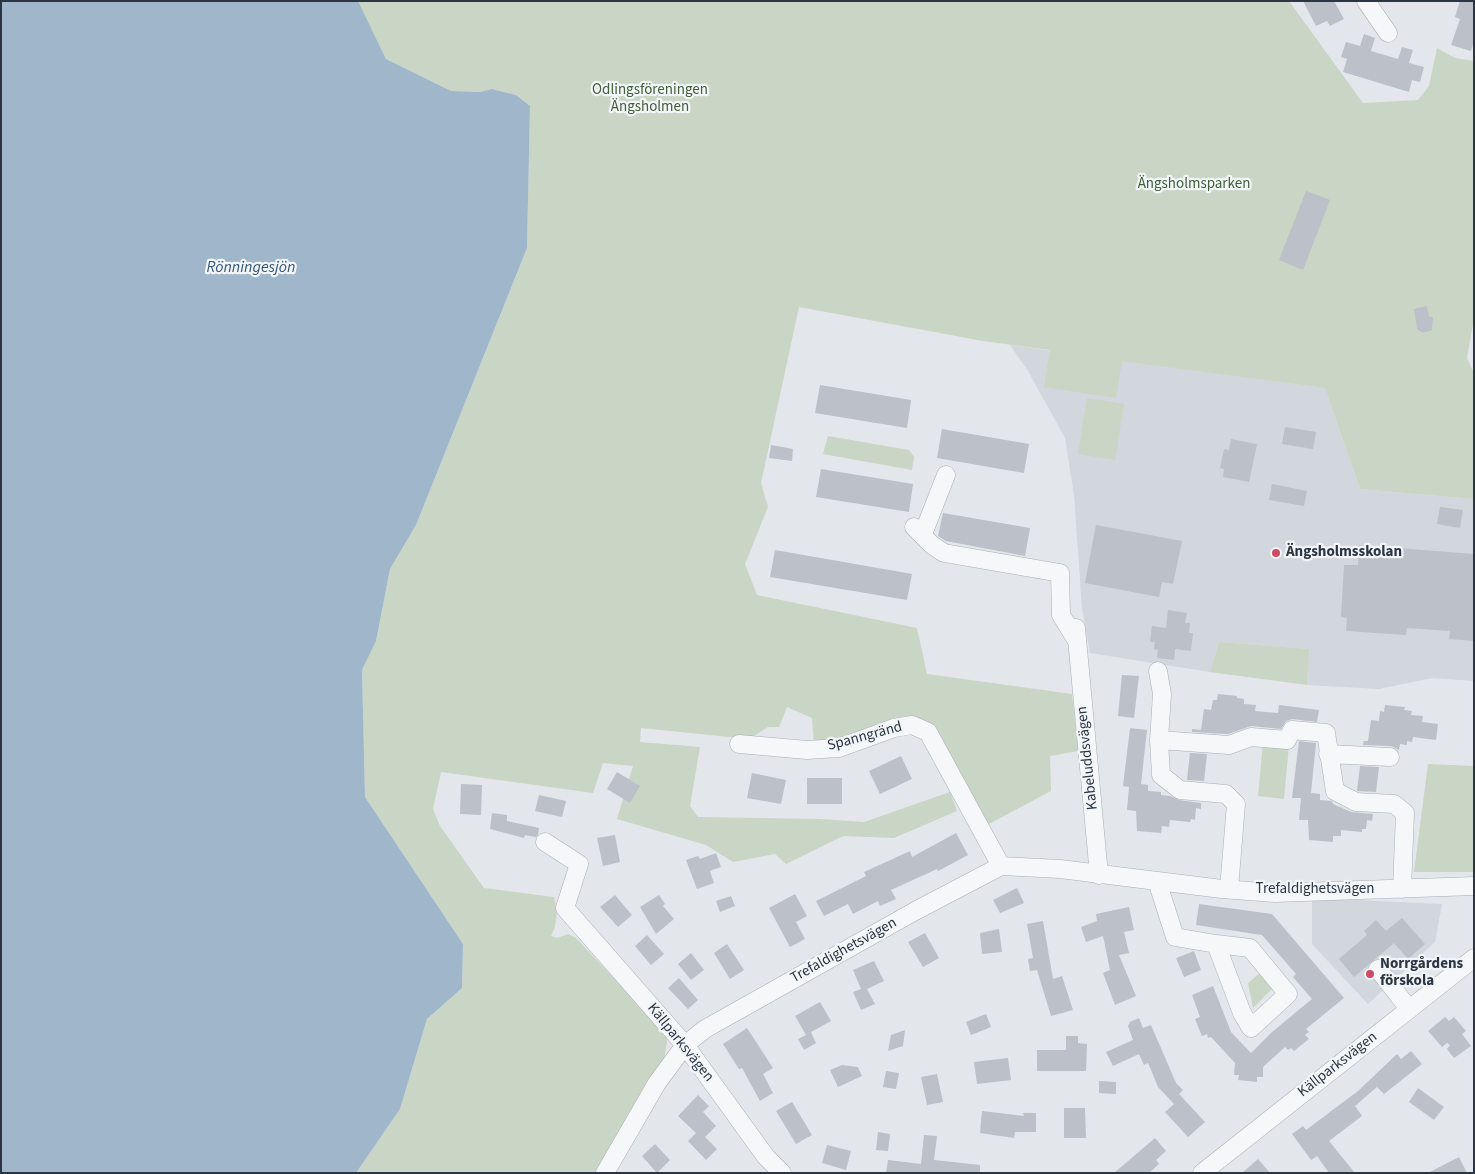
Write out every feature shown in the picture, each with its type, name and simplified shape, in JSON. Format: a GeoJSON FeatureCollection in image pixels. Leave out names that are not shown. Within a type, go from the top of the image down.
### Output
{"type":"FeatureCollection","features":[{"type":"Feature","properties":{"kind":"street"},"geometry":{"type":"LineString","coordinates":[[1366,1],[1388,32]]}},
{"type":"Feature","properties":{"kind":"street","name":"Kabeluddsvägen"},"geometry":{"type":"LineString","coordinates":[[946,476],[919,531],[932,545],[944,552],[1060,573],[1061,614],[1076,635],[1099,875]]}},
{"type":"Feature","properties":{"kind":"street"},"geometry":{"type":"LineString","coordinates":[[1158,671],[1162,694],[1159,740],[1161,775],[1180,790],[1226,794],[1236,804],[1229,889]]}},
{"type":"Feature","properties":{"kind":"street","name":"Spanngränd"},"geometry":{"type":"LineString","coordinates":[[739,744],[807,750],[839,748],[894,728],[912,726],[928,732],[1001,866]]}},
{"type":"Feature","properties":{"kind":"street"},"geometry":{"type":"LineString","coordinates":[[1159,740],[1229,745],[1251,737],[1287,740],[1292,730],[1326,733],[1335,791],[1356,802],[1394,804],[1405,813],[1402,889]]}},
{"type":"Feature","properties":{"kind":"street"},"geometry":{"type":"LineString","coordinates":[[1328,754],[1390,757]]}},
{"type":"Feature","properties":{"kind":"street","name":"Källparksvägen"},"geometry":{"type":"LineString","coordinates":[[545,842],[579,864],[565,908],[686,1045],[766,1157],[782,1173]]}},
{"type":"Feature","properties":{"kind":"street","name":"Trefaldighetsvägen"},"geometry":{"type":"LineString","coordinates":[[605,1173],[656,1082],[686,1045],[705,1029],[917,910],[1001,866],[1060,869],[1099,875],[1275,893],[1474,886]]}},
{"type":"Feature","properties":{"kind":"street"},"geometry":{"type":"LineString","coordinates":[[1157,881],[1175,937],[1250,948],[1288,994],[1251,1028],[1242,1013],[1216,944]]}},
{"type":"Feature","properties":{"kind":"street","name":"Källparksvägen"},"geometry":{"type":"LineString","coordinates":[[1202,1173],[1474,958]]}},
{"type":"Feature","properties":{"kind":"street"},"geometry":{"type":"LineString","coordinates":[[1378,969],[1409,1009]]}},
{"type":"Feature","properties":{"kind":"shaded area","name":"Ängsholmsskolan"},"geometry":{"type":"Polygon","coordinates":[[[1010,345],[1325,388],[1360,489],[1474,499],[1474,681],[1432,678],[1379,689],[1307,685],[1308,649],[1219,642],[1210,672],[1090,653],[1082,608],[1074,495],[1065,438],[1028,371],[1010,345]]]}},
{"type":"Feature","properties":{"kind":"shaded area","name":"Norrgårdens förskola"},"geometry":{"type":"Polygon","coordinates":[[[1312,898],[1442,904],[1435,942],[1368,1004],[1312,944],[1312,898]]]}},
{"type":"Feature","properties":{"kind":"green space"},"geometry":{"type":"Polygon","coordinates":[[[358,1],[1289,1],[1363,103],[1418,100],[1429,86],[1437,48],[1455,58],[1474,61],[1474,318],[1467,358],[1474,373],[1474,499],[1360,489],[1325,388],[1122,361],[1116,398],[1044,387],[1050,350],[983,341],[799,307],[761,483],[768,507],[745,564],[757,595],[917,628],[927,674],[1072,694],[1078,751],[1050,756],[1051,791],[987,825],[933,730],[855,735],[814,744],[812,718],[787,707],[779,727],[768,727],[749,739],[641,728],[640,742],[700,747],[690,806],[698,817],[820,819],[864,822],[950,792],[957,811],[894,838],[843,836],[786,864],[775,854],[733,862],[706,845],[617,819],[633,766],[603,763],[593,793],[441,772],[433,809],[440,826],[484,888],[554,897],[557,912],[555,927],[551,936],[557,938],[568,934],[576,938],[668,1036],[664,1060],[598,1173],[356,1173],[400,1109],[427,1019],[462,988],[463,944],[365,797],[362,670],[376,641],[390,569],[416,525],[527,248],[530,106],[516,95],[492,89],[480,92],[451,91],[386,59],[358,1]]]}},
{"type":"Feature","properties":{"kind":"green space"},"geometry":{"type":"Polygon","coordinates":[[[1087,398],[1124,404],[1115,460],[1078,454],[1087,398]]]}},
{"type":"Feature","properties":{"kind":"green space"},"geometry":{"type":"Polygon","coordinates":[[[828,436],[909,450],[914,457],[912,470],[823,454],[828,436]]]}},
{"type":"Feature","properties":{"kind":"green space"},"geometry":{"type":"Polygon","coordinates":[[[1219,642],[1309,649],[1307,685],[1210,672],[1219,642]]]}},
{"type":"Feature","properties":{"kind":"green space"},"geometry":{"type":"Polygon","coordinates":[[[1263,742],[1289,745],[1284,799],[1258,796],[1263,742]]]}},
{"type":"Feature","properties":{"kind":"green space"},"geometry":{"type":"Polygon","coordinates":[[[1428,764],[1474,766],[1474,872],[1414,872],[1428,764]]]}},
{"type":"Feature","properties":{"kind":"green space"},"geometry":{"type":"Polygon","coordinates":[[[1260,973],[1273,988],[1253,1008],[1248,983],[1260,973]]]}},
{"type":"Feature","properties":{"kind":"water","name":"Rönningesjön"},"geometry":{"type":"Polygon","coordinates":[[[1,1],[358,1],[386,59],[451,91],[480,92],[492,89],[516,95],[530,106],[527,248],[416,525],[390,569],[376,641],[362,670],[365,797],[463,944],[462,988],[427,1019],[400,1109],[356,1173],[1,1173],[1,1]]]}},
{"type":"Feature","properties":{"kind":"building"},"geometry":{"type":"Polygon","coordinates":[[[1303,1],[1334,1],[1344,19],[1330,26],[1327,21],[1316,26],[1303,1]]]}},
{"type":"Feature","properties":{"kind":"building"},"geometry":{"type":"Polygon","coordinates":[[[1460,1],[1474,1],[1474,41],[1471,51],[1451,45],[1460,19],[1455,17],[1460,1]]]}},
{"type":"Feature","properties":{"kind":"building"},"geometry":{"type":"Polygon","coordinates":[[[1364,34],[1375,38],[1371,51],[1398,59],[1402,47],[1413,50],[1409,63],[1424,67],[1420,82],[1412,80],[1409,92],[1343,72],[1347,59],[1341,57],[1346,42],[1360,46],[1364,34]]]}},
{"type":"Feature","properties":{"kind":"building"},"geometry":{"type":"Polygon","coordinates":[[[1306,191],[1330,200],[1303,270],[1279,260],[1306,191]]]}},
{"type":"Feature","properties":{"kind":"building"},"geometry":{"type":"Polygon","coordinates":[[[1427,306],[1429,316],[1433,318],[1432,330],[1423,333],[1417,329],[1414,309],[1427,306]]]}},
{"type":"Feature","properties":{"kind":"building"},"geometry":{"type":"Polygon","coordinates":[[[820,385],[911,400],[907,428],[815,413],[820,385]]]}},
{"type":"Feature","properties":{"kind":"building"},"geometry":{"type":"Polygon","coordinates":[[[1285,427],[1316,432],[1313,449],[1282,444],[1285,427]]]}},
{"type":"Feature","properties":{"kind":"building"},"geometry":{"type":"Polygon","coordinates":[[[942,429],[1029,444],[1024,473],[937,458],[942,429]]]}},
{"type":"Feature","properties":{"kind":"building"},"geometry":{"type":"Polygon","coordinates":[[[1231,439],[1257,444],[1249,482],[1223,477],[1224,469],[1220,468],[1224,449],[1229,450],[1231,439]]]}},
{"type":"Feature","properties":{"kind":"building"},"geometry":{"type":"Polygon","coordinates":[[[771,445],[793,449],[792,461],[769,458],[771,445]]]}},
{"type":"Feature","properties":{"kind":"building"},"geometry":{"type":"Polygon","coordinates":[[[821,469],[913,484],[909,512],[816,497],[821,469]]]}},
{"type":"Feature","properties":{"kind":"building"},"geometry":{"type":"Polygon","coordinates":[[[1272,484],[1307,491],[1304,506],[1269,500],[1272,484]]]}},
{"type":"Feature","properties":{"kind":"building"},"geometry":{"type":"Polygon","coordinates":[[[1440,507],[1463,510],[1460,528],[1437,524],[1440,507]]]}},
{"type":"Feature","properties":{"kind":"building"},"geometry":{"type":"Polygon","coordinates":[[[943,513],[1030,528],[1025,556],[946,541],[938,536],[943,513]]]}},
{"type":"Feature","properties":{"kind":"building"},"geometry":{"type":"Polygon","coordinates":[[[1096,525],[1182,541],[1173,584],[1162,582],[1159,597],[1085,583],[1096,525]]]}},
{"type":"Feature","properties":{"kind":"building"},"geometry":{"type":"Polygon","coordinates":[[[1359,545],[1474,554],[1474,641],[1449,639],[1450,631],[1407,628],[1406,635],[1346,631],[1347,618],[1341,617],[1344,565],[1358,565],[1359,545]]]}},
{"type":"Feature","properties":{"kind":"building"},"geometry":{"type":"Polygon","coordinates":[[[775,550],[912,574],[907,600],[770,577],[775,550]]]}},
{"type":"Feature","properties":{"kind":"building"},"geometry":{"type":"Polygon","coordinates":[[[1168,610],[1187,613],[1185,623],[1190,623],[1189,633],[1193,633],[1191,651],[1175,649],[1174,660],[1157,658],[1158,650],[1154,649],[1155,642],[1150,642],[1152,626],[1166,628],[1168,610]]]}},
{"type":"Feature","properties":{"kind":"building"},"geometry":{"type":"Polygon","coordinates":[[[1122,675],[1139,676],[1134,718],[1118,716],[1122,675]]]}},
{"type":"Feature","properties":{"kind":"building"},"geometry":{"type":"Polygon","coordinates":[[[1218,694],[1237,696],[1237,698],[1244,699],[1244,704],[1256,705],[1255,711],[1278,713],[1279,705],[1319,710],[1317,722],[1292,719],[1286,721],[1281,729],[1251,726],[1228,734],[1192,732],[1192,729],[1201,730],[1204,709],[1211,710],[1213,700],[1217,700],[1218,694]]]}},
{"type":"Feature","properties":{"kind":"building"},"geometry":{"type":"Polygon","coordinates":[[[1385,705],[1405,707],[1404,710],[1412,711],[1411,715],[1423,716],[1422,722],[1438,724],[1436,740],[1413,737],[1412,742],[1407,741],[1407,745],[1400,744],[1399,750],[1391,746],[1363,745],[1364,741],[1368,741],[1371,720],[1379,721],[1380,711],[1384,712],[1385,705]]]}},
{"type":"Feature","properties":{"kind":"building"},"geometry":{"type":"Polygon","coordinates":[[[1130,728],[1147,730],[1141,784],[1148,785],[1148,791],[1161,792],[1161,795],[1179,800],[1201,803],[1201,809],[1196,808],[1195,820],[1191,819],[1190,822],[1170,820],[1169,827],[1162,826],[1161,833],[1137,831],[1136,811],[1127,810],[1129,787],[1123,786],[1130,728]]]}},
{"type":"Feature","properties":{"kind":"building"},"geometry":{"type":"Polygon","coordinates":[[[1299,741],[1316,743],[1311,793],[1320,794],[1320,800],[1332,801],[1333,804],[1351,812],[1373,814],[1372,821],[1367,820],[1366,829],[1362,829],[1362,832],[1341,830],[1341,836],[1333,836],[1333,842],[1309,840],[1308,820],[1299,820],[1301,798],[1292,798],[1299,741]]]}},
{"type":"Feature","properties":{"kind":"building"},"geometry":{"type":"Polygon","coordinates":[[[1190,753],[1207,754],[1204,781],[1187,780],[1190,753]]]}},
{"type":"Feature","properties":{"kind":"building"},"geometry":{"type":"Polygon","coordinates":[[[901,756],[912,779],[880,794],[869,771],[901,756]]]}},
{"type":"Feature","properties":{"kind":"building"},"geometry":{"type":"Polygon","coordinates":[[[1360,766],[1379,767],[1376,792],[1357,791],[1360,766]]]}},
{"type":"Feature","properties":{"kind":"building"},"geometry":{"type":"Polygon","coordinates":[[[617,772],[640,786],[630,803],[607,789],[617,772]]]}},
{"type":"Feature","properties":{"kind":"building"},"geometry":{"type":"Polygon","coordinates":[[[752,773],[786,780],[781,804],[747,798],[752,773]]]}},
{"type":"Feature","properties":{"kind":"building"},"geometry":{"type":"Polygon","coordinates":[[[807,778],[842,778],[842,804],[807,804],[807,778]]]}},
{"type":"Feature","properties":{"kind":"building"},"geometry":{"type":"Polygon","coordinates":[[[461,784],[482,785],[481,815],[460,814],[461,784]]]}},
{"type":"Feature","properties":{"kind":"building"},"geometry":{"type":"Polygon","coordinates":[[[539,795],[566,801],[562,817],[535,811],[539,795]]]}},
{"type":"Feature","properties":{"kind":"building"},"geometry":{"type":"Polygon","coordinates":[[[492,813],[507,815],[507,821],[539,828],[538,835],[536,837],[525,835],[524,838],[490,829],[492,813]]]}},
{"type":"Feature","properties":{"kind":"building"},"geometry":{"type":"Polygon","coordinates":[[[956,833],[968,855],[938,871],[937,869],[891,890],[896,899],[880,906],[878,901],[853,914],[848,904],[824,916],[816,901],[866,876],[864,872],[910,851],[912,857],[956,833]]]}},
{"type":"Feature","properties":{"kind":"building"},"geometry":{"type":"Polygon","coordinates":[[[615,835],[620,862],[603,866],[597,838],[615,835]]]}},
{"type":"Feature","properties":{"kind":"building"},"geometry":{"type":"Polygon","coordinates":[[[716,853],[721,867],[710,871],[714,883],[697,889],[686,860],[698,856],[700,859],[716,853]]]}},
{"type":"Feature","properties":{"kind":"building"},"geometry":{"type":"Polygon","coordinates":[[[1017,888],[1024,903],[1000,913],[993,900],[1017,888]]]}},
{"type":"Feature","properties":{"kind":"building"},"geometry":{"type":"Polygon","coordinates":[[[795,894],[807,916],[796,922],[805,939],[790,947],[769,908],[795,894]]]}},
{"type":"Feature","properties":{"kind":"building"},"geometry":{"type":"Polygon","coordinates":[[[615,895],[632,915],[618,927],[600,907],[615,895]]]}},
{"type":"Feature","properties":{"kind":"building"},"geometry":{"type":"Polygon","coordinates":[[[659,895],[665,904],[663,906],[674,919],[656,934],[640,907],[659,895]]]}},
{"type":"Feature","properties":{"kind":"building"},"geometry":{"type":"Polygon","coordinates":[[[731,896],[735,906],[720,912],[716,901],[731,896]]]}},
{"type":"Feature","properties":{"kind":"building"},"geometry":{"type":"Polygon","coordinates":[[[1199,904],[1272,914],[1344,998],[1306,1029],[1309,1032],[1305,1035],[1309,1039],[1294,1051],[1291,1048],[1288,1050],[1285,1047],[1263,1067],[1263,1077],[1257,1077],[1257,1082],[1238,1080],[1239,1075],[1234,1075],[1235,1063],[1211,1037],[1208,1038],[1207,1034],[1202,1036],[1195,1019],[1200,1017],[1192,995],[1213,986],[1231,1032],[1251,1053],[1272,1032],[1312,999],[1293,977],[1296,974],[1262,935],[1196,925],[1199,904]]]}},
{"type":"Feature","properties":{"kind":"building"},"geometry":{"type":"Polygon","coordinates":[[[1129,907],[1134,930],[1124,932],[1129,953],[1119,955],[1136,996],[1115,1005],[1103,973],[1110,970],[1103,936],[1086,942],[1081,927],[1097,921],[1096,914],[1129,907]]]}},
{"type":"Feature","properties":{"kind":"building"},"geometry":{"type":"Polygon","coordinates":[[[1402,918],[1425,944],[1408,959],[1394,943],[1354,977],[1339,959],[1367,935],[1364,931],[1376,920],[1386,931],[1402,918]]]}},
{"type":"Feature","properties":{"kind":"building"},"geometry":{"type":"Polygon","coordinates":[[[1043,921],[1053,979],[1062,976],[1073,1010],[1051,1016],[1037,970],[1030,971],[1028,959],[1033,958],[1027,924],[1043,921]]]}},
{"type":"Feature","properties":{"kind":"building"},"geometry":{"type":"Polygon","coordinates":[[[999,929],[1002,952],[982,954],[980,933],[999,929]]]}},
{"type":"Feature","properties":{"kind":"building"},"geometry":{"type":"Polygon","coordinates":[[[925,933],[939,958],[923,967],[908,942],[925,933]]]}},
{"type":"Feature","properties":{"kind":"building"},"geometry":{"type":"Polygon","coordinates":[[[647,935],[664,954],[651,965],[635,946],[647,935]]]}},
{"type":"Feature","properties":{"kind":"building"},"geometry":{"type":"Polygon","coordinates":[[[727,944],[744,970],[730,979],[714,953],[727,944]]]}},
{"type":"Feature","properties":{"kind":"building"},"geometry":{"type":"Polygon","coordinates":[[[1194,951],[1201,970],[1184,977],[1176,958],[1194,951]]]}},
{"type":"Feature","properties":{"kind":"building"},"geometry":{"type":"Polygon","coordinates":[[[691,953],[704,970],[691,980],[678,964],[691,953]]]}},
{"type":"Feature","properties":{"kind":"building"},"geometry":{"type":"Polygon","coordinates":[[[874,961],[884,981],[867,989],[875,1004],[861,1010],[853,992],[861,989],[853,970],[874,961]]]}},
{"type":"Feature","properties":{"kind":"building"},"geometry":{"type":"Polygon","coordinates":[[[679,978],[698,1000],[688,1009],[668,988],[679,978]]]}},
{"type":"Feature","properties":{"kind":"building"},"geometry":{"type":"Polygon","coordinates":[[[820,1002],[831,1021],[811,1032],[816,1043],[804,1050],[798,1039],[806,1035],[795,1016],[820,1002]]]}},
{"type":"Feature","properties":{"kind":"building"},"geometry":{"type":"Polygon","coordinates":[[[986,1014],[991,1027],[971,1035],[966,1022],[986,1014]]]}},
{"type":"Feature","properties":{"kind":"building"},"geometry":{"type":"Polygon","coordinates":[[[1445,1017],[1449,1021],[1454,1017],[1466,1031],[1462,1034],[1471,1046],[1454,1058],[1447,1049],[1450,1045],[1447,1043],[1442,1047],[1428,1031],[1445,1017]]]}},
{"type":"Feature","properties":{"kind":"building"},"geometry":{"type":"Polygon","coordinates":[[[1139,1018],[1143,1028],[1151,1025],[1176,1083],[1183,1090],[1179,1094],[1205,1122],[1188,1137],[1165,1112],[1174,1104],[1158,1087],[1148,1063],[1144,1065],[1139,1054],[1113,1066],[1106,1052],[1133,1040],[1128,1026],[1130,1022],[1139,1018]]]}},
{"type":"Feature","properties":{"kind":"building"},"geometry":{"type":"Polygon","coordinates":[[[747,1028],[773,1068],[763,1074],[773,1093],[760,1101],[742,1068],[739,1069],[723,1044],[747,1028]]]}},
{"type":"Feature","properties":{"kind":"building"},"geometry":{"type":"Polygon","coordinates":[[[905,1030],[903,1046],[888,1051],[891,1035],[905,1030]]]}},
{"type":"Feature","properties":{"kind":"building"},"geometry":{"type":"Polygon","coordinates":[[[1066,1036],[1078,1036],[1078,1043],[1087,1044],[1086,1071],[1037,1071],[1037,1050],[1066,1050],[1066,1036]]]}},
{"type":"Feature","properties":{"kind":"building"},"geometry":{"type":"Polygon","coordinates":[[[1411,1051],[1422,1064],[1384,1094],[1377,1087],[1355,1106],[1362,1116],[1329,1141],[1355,1173],[1329,1173],[1317,1156],[1311,1160],[1292,1134],[1303,1126],[1306,1130],[1358,1091],[1397,1054],[1401,1059],[1411,1051]]]}},
{"type":"Feature","properties":{"kind":"building"},"geometry":{"type":"Polygon","coordinates":[[[1008,1058],[1011,1080],[977,1084],[974,1062],[1008,1058]]]}},
{"type":"Feature","properties":{"kind":"building"},"geometry":{"type":"Polygon","coordinates":[[[842,1065],[858,1067],[862,1076],[838,1087],[830,1070],[842,1065]]]}},
{"type":"Feature","properties":{"kind":"building"},"geometry":{"type":"Polygon","coordinates":[[[886,1071],[899,1073],[896,1089],[883,1087],[886,1071]]]}},
{"type":"Feature","properties":{"kind":"building"},"geometry":{"type":"Polygon","coordinates":[[[937,1074],[943,1102],[927,1105],[921,1077],[937,1074]]]}},
{"type":"Feature","properties":{"kind":"building"},"geometry":{"type":"Polygon","coordinates":[[[1099,1081],[1116,1082],[1116,1094],[1099,1093],[1099,1081]]]}},
{"type":"Feature","properties":{"kind":"building"},"geometry":{"type":"Polygon","coordinates":[[[1418,1088],[1444,1107],[1434,1120],[1409,1102],[1418,1088]]]}},
{"type":"Feature","properties":{"kind":"building"},"geometry":{"type":"Polygon","coordinates":[[[698,1095],[709,1106],[703,1112],[716,1126],[705,1137],[717,1149],[706,1160],[688,1141],[696,1133],[678,1116],[698,1095]]]}},
{"type":"Feature","properties":{"kind":"building"},"geometry":{"type":"Polygon","coordinates":[[[792,1102],[812,1135],[796,1144],[776,1111],[792,1102]]]}},
{"type":"Feature","properties":{"kind":"building"},"geometry":{"type":"Polygon","coordinates":[[[1064,1108],[1085,1108],[1086,1138],[1064,1138],[1064,1108]]]}},
{"type":"Feature","properties":{"kind":"building"},"geometry":{"type":"Polygon","coordinates":[[[982,1111],[1024,1116],[1023,1113],[1036,1113],[1036,1132],[1015,1132],[1014,1138],[980,1133],[982,1111]]]}},
{"type":"Feature","properties":{"kind":"building"},"geometry":{"type":"Polygon","coordinates":[[[878,1132],[890,1134],[888,1151],[876,1150],[878,1132]]]}},
{"type":"Feature","properties":{"kind":"building"},"geometry":{"type":"Polygon","coordinates":[[[924,1135],[937,1136],[934,1160],[980,1165],[980,1173],[886,1173],[888,1160],[921,1164],[924,1135]]]}},
{"type":"Feature","properties":{"kind":"building"},"geometry":{"type":"Polygon","coordinates":[[[1155,1138],[1166,1151],[1156,1160],[1159,1164],[1149,1173],[1114,1173],[1155,1138]]]}},
{"type":"Feature","properties":{"kind":"building"},"geometry":{"type":"Polygon","coordinates":[[[655,1144],[670,1160],[657,1173],[642,1156],[655,1144]]]}},
{"type":"Feature","properties":{"kind":"building"},"geometry":{"type":"Polygon","coordinates":[[[827,1145],[851,1151],[846,1170],[822,1163],[827,1145]]]}},
{"type":"Feature","properties":{"kind":"building"},"geometry":{"type":"Polygon","coordinates":[[[1459,1157],[1467,1173],[1428,1173],[1459,1157]]]}},
{"type":"Feature","properties":{"kind":"building"},"geometry":{"type":"Polygon","coordinates":[[[1258,1159],[1270,1173],[1242,1173],[1258,1159]]]}},
{"type":"Feature","properties":{"kind":"place","name":"Ängsholmsskolan"},"geometry":{"type":"Point","coordinates":[1276,553]}},
{"type":"Feature","properties":{"kind":"place","name":"Norrgårdens förskola"},"geometry":{"type":"Point","coordinates":[1370,974]}},
{"type":"Feature","properties":{"kind":"park label","name":"Odlingsföreningen Ängsholmen"},"geometry":{"type":"Point","coordinates":[650,100]}},
{"type":"Feature","properties":{"kind":"park label","name":"Ängsholmsparken"},"geometry":{"type":"Point","coordinates":[1194,185]}}]}
